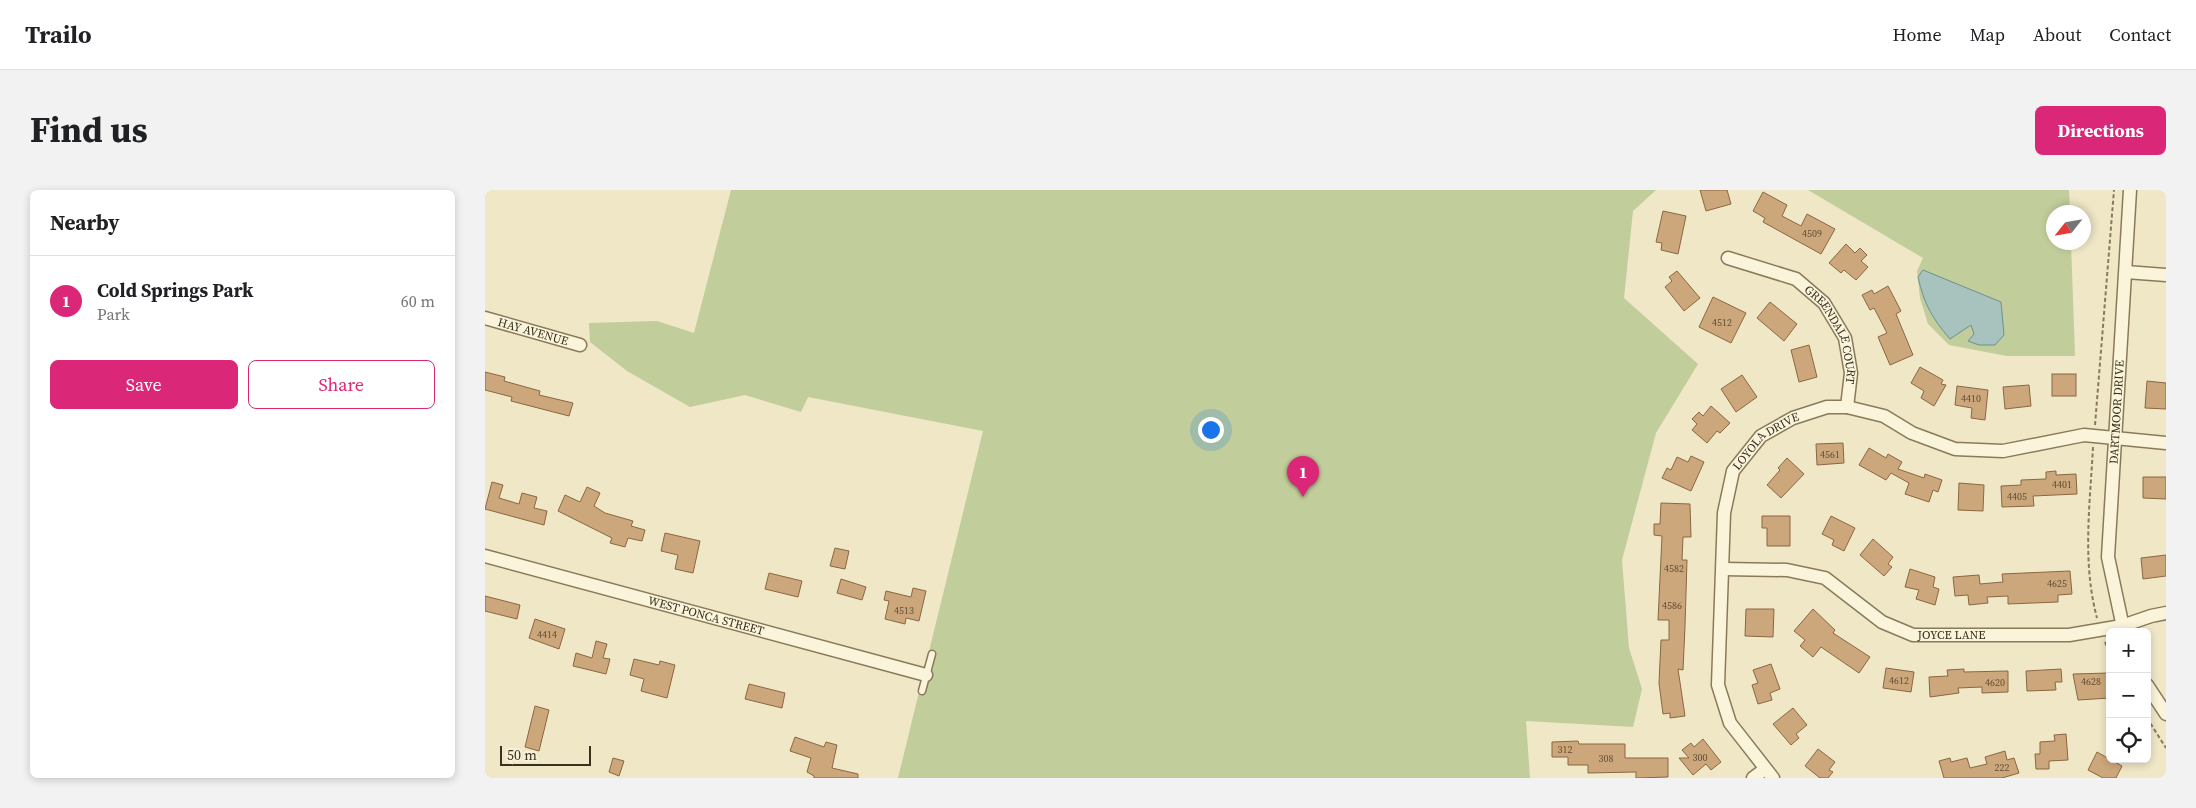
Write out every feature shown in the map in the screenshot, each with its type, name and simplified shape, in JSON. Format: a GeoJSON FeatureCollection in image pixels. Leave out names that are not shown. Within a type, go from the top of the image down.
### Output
{"type":"FeatureCollection","features":[{"type":"Feature","properties":{"kind":"street","name":"DARTMOOR DRIVE"},"geometry":{"type":"LineString","coordinates":[[2123,628],[2108,557],[2114,438],[2126,272],[2129,190]]}},
{"type":"Feature","properties":{"kind":"street","name":"GREENDALE COURT"},"geometry":{"type":"LineString","coordinates":[[1728,258],[1796,279],[1824,304],[1845,338],[1851,374],[1847,407]]}},
{"type":"Feature","properties":{"kind":"street"},"geometry":{"type":"LineString","coordinates":[[2126,272],[2166,276]]}},
{"type":"Feature","properties":{"kind":"street","name":"HAY AVENUE"},"geometry":{"type":"LineString","coordinates":[[485,318],[581,345]]}},
{"type":"Feature","properties":{"kind":"street","name":"LOYOLA DRIVE"},"geometry":{"type":"LineString","coordinates":[[1769,773],[1730,723],[1718,685],[1724,569],[1724,514],[1733,472],[1761,436],[1793,418],[1810,412],[1827,407],[1847,407],[1884,416],[1913,433],[1955,449],[2003,451],[2084,435],[2166,443]]}},
{"type":"Feature","properties":{"kind":"street","name":"WEST PONCA STREET"},"geometry":{"type":"LineString","coordinates":[[485,556],[926,675]]}},
{"type":"Feature","properties":{"kind":"street","name":"JOYCE LANE"},"geometry":{"type":"LineString","coordinates":[[1724,569],[1787,570],[1825,578],[1882,622],[1913,635],[2069,635],[2106,631]]}},
{"type":"Feature","properties":{"kind":"street","name":"JOYCE LANE"},"geometry":{"type":"LineString","coordinates":[[2125,628],[2151,616],[2166,613]]}},
{"type":"Feature","properties":{"kind":"street"},"geometry":{"type":"LineString","coordinates":[[2151,690],[2166,714]]}},
{"type":"Feature","properties":{"kind":"street"},"geometry":{"type":"LineString","coordinates":[[1753,778],[1769,773]]}},
{"type":"Feature","properties":{"kind":"lane"},"geometry":{"type":"LineString","coordinates":[[922,691],[931,654]]}},
{"type":"Feature","properties":{"kind":"path"},"geometry":{"type":"LineString","coordinates":[[2151,724],[2166,748]]}},
{"type":"Feature","properties":{"kind":"green space"},"geometry":{"type":"Polygon","coordinates":[[[731,190],[1656,190],[1633,211],[1624,298],[1698,364],[1656,433],[1622,560],[1629,648],[1642,689],[1633,727],[1526,721],[1530,778],[898,778],[983,431],[808,397],[801,412],[745,395],[690,407],[627,371],[590,342],[589,323],[657,321],[694,333],[731,190]]]}},
{"type":"Feature","properties":{"kind":"green space"},"geometry":{"type":"Polygon","coordinates":[[[1808,190],[2069,190],[2070,205],[2046,205],[2046,250],[2071,250],[2075,356],[2007,356],[1949,345],[1928,324],[1920,298],[1917,271],[1923,258],[1808,190]]]}},
{"type":"Feature","properties":{"kind":"water"},"geometry":{"type":"Polygon","coordinates":[[[1923,270],[2001,302],[2004,335],[1995,345],[1979,345],[1968,341],[1974,334],[1971,325],[1950,339],[1938,324],[1926,303],[1918,277],[1923,270]]]}},
{"type":"Feature","properties":{"kind":"building"},"geometry":{"type":"Polygon","coordinates":[[[1700,190],[1727,190],[1731,204],[1706,211],[1700,190]]]}},
{"type":"Feature","properties":{"kind":"building"},"geometry":{"type":"Polygon","coordinates":[[[1763,192],[1787,205],[1782,216],[1801,226],[1807,214],[1835,229],[1821,254],[1763,222],[1765,218],[1753,211],[1763,192]]]}},
{"type":"Feature","properties":{"kind":"building"},"geometry":{"type":"Polygon","coordinates":[[[1663,211],[1686,216],[1678,254],[1661,250],[1662,243],[1656,242],[1663,211]]]}},
{"type":"Feature","properties":{"kind":"building"},"geometry":{"type":"Polygon","coordinates":[[[1846,244],[1855,253],[1860,248],[1867,255],[1861,261],[1868,267],[1856,280],[1844,270],[1841,273],[1829,263],[1846,244]]]}},
{"type":"Feature","properties":{"kind":"building"},"geometry":{"type":"Polygon","coordinates":[[[1677,271],[1700,298],[1684,311],[1665,287],[1672,281],[1669,277],[1677,271]]]}},
{"type":"Feature","properties":{"kind":"building"},"geometry":{"type":"Polygon","coordinates":[[[1888,286],[1901,311],[1896,314],[1913,355],[1890,365],[1878,337],[1887,333],[1874,308],[1870,310],[1862,295],[1872,290],[1874,294],[1888,286]]]}},
{"type":"Feature","properties":{"kind":"building"},"geometry":{"type":"Polygon","coordinates":[[[1713,297],[1746,313],[1731,343],[1699,327],[1713,297]]]}},
{"type":"Feature","properties":{"kind":"building"},"geometry":{"type":"Polygon","coordinates":[[[1770,302],[1797,324],[1784,341],[1757,318],[1770,302]]]}},
{"type":"Feature","properties":{"kind":"building"},"geometry":{"type":"Polygon","coordinates":[[[1809,345],[1817,377],[1799,382],[1791,350],[1809,345]]]}},
{"type":"Feature","properties":{"kind":"building"},"geometry":{"type":"Polygon","coordinates":[[[1920,367],[1943,380],[1941,384],[1946,385],[1934,406],[1921,398],[1924,391],[1911,383],[1920,367]]]}},
{"type":"Feature","properties":{"kind":"building"},"geometry":{"type":"Polygon","coordinates":[[[485,372],[505,377],[504,381],[540,391],[539,395],[573,403],[569,416],[511,401],[512,397],[485,390],[485,372]]]}},
{"type":"Feature","properties":{"kind":"building"},"geometry":{"type":"Polygon","coordinates":[[[2052,374],[2076,374],[2076,396],[2052,396],[2052,374]]]}},
{"type":"Feature","properties":{"kind":"building"},"geometry":{"type":"Polygon","coordinates":[[[1742,375],[1757,397],[1736,412],[1721,389],[1742,375]]]}},
{"type":"Feature","properties":{"kind":"building"},"geometry":{"type":"Polygon","coordinates":[[[2147,381],[2166,383],[2166,409],[2145,408],[2147,381]]]}},
{"type":"Feature","properties":{"kind":"building"},"geometry":{"type":"Polygon","coordinates":[[[2029,385],[2031,406],[2005,409],[2003,387],[2029,385]]]}},
{"type":"Feature","properties":{"kind":"building"},"geometry":{"type":"Polygon","coordinates":[[[1957,386],[1988,390],[1985,420],[1971,418],[1972,408],[1955,405],[1957,386]]]}},
{"type":"Feature","properties":{"kind":"building"},"geometry":{"type":"Polygon","coordinates":[[[1711,406],[1730,423],[1720,433],[1717,431],[1707,443],[1692,430],[1697,424],[1692,419],[1699,412],[1703,416],[1711,406]]]}},
{"type":"Feature","properties":{"kind":"building"},"geometry":{"type":"Polygon","coordinates":[[[1843,443],[1844,463],[1817,465],[1816,444],[1843,443]]]}},
{"type":"Feature","properties":{"kind":"building"},"geometry":{"type":"Polygon","coordinates":[[[1869,448],[1886,458],[1888,454],[1902,462],[1898,469],[1924,478],[1925,474],[1942,480],[1938,492],[1933,490],[1929,502],[1905,494],[1909,483],[1891,473],[1886,480],[1859,465],[1869,448]]]}},
{"type":"Feature","properties":{"kind":"building"},"geometry":{"type":"Polygon","coordinates":[[[1691,456],[1704,462],[1691,491],[1662,478],[1667,468],[1671,470],[1677,457],[1688,462],[1691,456]]]}},
{"type":"Feature","properties":{"kind":"building"},"geometry":{"type":"Polygon","coordinates":[[[1787,458],[1804,474],[1781,498],[1767,485],[1780,470],[1778,468],[1787,458]]]}},
{"type":"Feature","properties":{"kind":"building"},"geometry":{"type":"Polygon","coordinates":[[[2056,471],[2056,475],[2076,474],[2077,494],[2033,496],[2034,506],[2002,507],[2001,486],[2021,485],[2021,480],[2046,479],[2046,472],[2056,471]]]}},
{"type":"Feature","properties":{"kind":"building"},"geometry":{"type":"Polygon","coordinates":[[[2143,477],[2166,477],[2166,499],[2143,498],[2143,477]]]}},
{"type":"Feature","properties":{"kind":"building"},"geometry":{"type":"Polygon","coordinates":[[[492,482],[503,485],[499,498],[519,504],[522,493],[537,497],[534,508],[547,511],[544,525],[485,509],[492,482]]]}},
{"type":"Feature","properties":{"kind":"building"},"geometry":{"type":"Polygon","coordinates":[[[1959,483],[1984,485],[1983,511],[1958,510],[1959,483]]]}},
{"type":"Feature","properties":{"kind":"building"},"geometry":{"type":"Polygon","coordinates":[[[587,487],[600,493],[594,506],[605,513],[633,521],[631,526],[645,530],[642,541],[628,538],[625,547],[610,543],[612,538],[558,511],[565,495],[580,502],[587,487]]]}},
{"type":"Feature","properties":{"kind":"building"},"geometry":{"type":"Polygon","coordinates":[[[1661,503],[1690,504],[1691,537],[1683,537],[1682,560],[1687,560],[1683,670],[1678,669],[1685,716],[1670,718],[1670,713],[1663,714],[1659,683],[1661,640],[1669,640],[1669,620],[1658,620],[1662,536],[1654,535],[1654,524],[1660,524],[1661,503]]]}},
{"type":"Feature","properties":{"kind":"building"},"geometry":{"type":"Polygon","coordinates":[[[1762,516],[1790,516],[1790,546],[1767,546],[1767,528],[1762,528],[1762,516]]]}},
{"type":"Feature","properties":{"kind":"building"},"geometry":{"type":"Polygon","coordinates":[[[1831,516],[1855,528],[1844,551],[1832,545],[1834,540],[1822,534],[1831,516]]]}},
{"type":"Feature","properties":{"kind":"building"},"geometry":{"type":"Polygon","coordinates":[[[665,533],[700,541],[693,573],[675,569],[678,555],[661,551],[665,533]]]}},
{"type":"Feature","properties":{"kind":"building"},"geometry":{"type":"Polygon","coordinates":[[[1873,539],[1893,557],[1888,564],[1892,567],[1884,576],[1860,555],[1873,539]]]}},
{"type":"Feature","properties":{"kind":"building"},"geometry":{"type":"Polygon","coordinates":[[[835,548],[849,551],[845,569],[830,566],[835,548]]]}},
{"type":"Feature","properties":{"kind":"building"},"geometry":{"type":"Polygon","coordinates":[[[2166,555],[2166,576],[2143,579],[2141,558],[2166,555]]]}},
{"type":"Feature","properties":{"kind":"building"},"geometry":{"type":"Polygon","coordinates":[[[1910,569],[1935,577],[1933,587],[1939,589],[1935,605],[1916,599],[1919,590],[1905,587],[1910,569]]]}},
{"type":"Feature","properties":{"kind":"building"},"geometry":{"type":"Polygon","coordinates":[[[2070,571],[2072,594],[2058,595],[2058,602],[2008,604],[2008,596],[1987,597],[1988,603],[1969,605],[1968,595],[1955,596],[1953,577],[1979,575],[1980,584],[2003,582],[2002,574],[2070,571]]]}},
{"type":"Feature","properties":{"kind":"building"},"geometry":{"type":"Polygon","coordinates":[[[769,573],[802,581],[798,597],[765,589],[769,573]]]}},
{"type":"Feature","properties":{"kind":"building"},"geometry":{"type":"Polygon","coordinates":[[[841,579],[866,587],[862,600],[837,593],[841,579]]]}},
{"type":"Feature","properties":{"kind":"building"},"geometry":{"type":"Polygon","coordinates":[[[913,588],[926,591],[919,621],[906,618],[905,624],[885,619],[889,601],[884,600],[886,591],[911,597],[913,588]]]}},
{"type":"Feature","properties":{"kind":"building"},"geometry":{"type":"Polygon","coordinates":[[[485,596],[520,605],[517,619],[485,611],[485,596]]]}},
{"type":"Feature","properties":{"kind":"building"},"geometry":{"type":"Polygon","coordinates":[[[1746,609],[1774,609],[1773,637],[1745,636],[1746,609]]]}},
{"type":"Feature","properties":{"kind":"building"},"geometry":{"type":"Polygon","coordinates":[[[1813,609],[1835,630],[1833,633],[1870,657],[1859,673],[1821,647],[1813,657],[1800,646],[1805,640],[1794,631],[1813,609]]]}},
{"type":"Feature","properties":{"kind":"building"},"geometry":{"type":"Polygon","coordinates":[[[535,619],[565,629],[559,649],[529,638],[535,619]]]}},
{"type":"Feature","properties":{"kind":"building"},"geometry":{"type":"Polygon","coordinates":[[[596,641],[607,644],[603,658],[610,659],[606,674],[573,666],[576,653],[592,658],[596,641]]]}},
{"type":"Feature","properties":{"kind":"building"},"geometry":{"type":"Polygon","coordinates":[[[634,659],[659,665],[660,661],[675,665],[667,698],[641,691],[644,679],[630,675],[634,659]]]}},
{"type":"Feature","properties":{"kind":"building"},"geometry":{"type":"Polygon","coordinates":[[[1771,664],[1780,689],[1770,693],[1772,700],[1758,704],[1752,685],[1758,683],[1753,670],[1771,664]]]}},
{"type":"Feature","properties":{"kind":"building"},"geometry":{"type":"Polygon","coordinates":[[[1886,668],[1914,672],[1911,692],[1883,688],[1886,668]]]}},
{"type":"Feature","properties":{"kind":"building"},"geometry":{"type":"Polygon","coordinates":[[[1964,669],[1964,672],[2008,671],[2008,692],[1982,693],[1982,687],[1958,688],[1959,693],[1930,697],[1929,677],[1948,676],[1947,670],[1964,669]]]}},
{"type":"Feature","properties":{"kind":"building"},"geometry":{"type":"Polygon","coordinates":[[[2061,669],[2062,682],[2055,682],[2056,690],[2027,691],[2026,671],[2061,669]]]}},
{"type":"Feature","properties":{"kind":"building"},"geometry":{"type":"Polygon","coordinates":[[[2106,673],[2106,698],[2078,700],[2073,674],[2106,673]]]}},
{"type":"Feature","properties":{"kind":"building"},"geometry":{"type":"Polygon","coordinates":[[[749,684],[785,693],[782,708],[745,699],[749,684]]]}},
{"type":"Feature","properties":{"kind":"building"},"geometry":{"type":"Polygon","coordinates":[[[535,706],[549,710],[539,751],[525,747],[535,706]]]}},
{"type":"Feature","properties":{"kind":"building"},"geometry":{"type":"Polygon","coordinates":[[[1793,708],[1807,725],[1796,734],[1799,738],[1791,745],[1773,724],[1793,708]]]}},
{"type":"Feature","properties":{"kind":"building"},"geometry":{"type":"Polygon","coordinates":[[[2066,734],[2068,760],[2049,761],[2049,769],[2036,769],[2035,754],[2040,754],[2040,742],[2055,741],[2054,735],[2066,734]]]}},
{"type":"Feature","properties":{"kind":"building"},"geometry":{"type":"Polygon","coordinates":[[[795,737],[824,747],[826,742],[837,745],[832,768],[858,774],[858,778],[814,778],[814,776],[807,772],[811,758],[790,751],[795,737]]]}},
{"type":"Feature","properties":{"kind":"building"},"geometry":{"type":"Polygon","coordinates":[[[1703,739],[1721,762],[1711,770],[1706,764],[1693,775],[1679,758],[1689,758],[1682,750],[1691,743],[1694,747],[1703,739]]]}},
{"type":"Feature","properties":{"kind":"building"},"geometry":{"type":"Polygon","coordinates":[[[1578,741],[1579,744],[1625,744],[1625,758],[1668,758],[1668,777],[1636,778],[1636,772],[1588,773],[1588,765],[1568,765],[1568,757],[1552,757],[1552,742],[1578,741]]]}},
{"type":"Feature","properties":{"kind":"building"},"geometry":{"type":"Polygon","coordinates":[[[1818,749],[1835,762],[1829,770],[1833,772],[1828,778],[1820,778],[1805,766],[1818,749]]]}},
{"type":"Feature","properties":{"kind":"building"},"geometry":{"type":"Polygon","coordinates":[[[2005,751],[2007,760],[2014,758],[2019,773],[2002,778],[1944,778],[1939,761],[1950,758],[1951,762],[1967,758],[1970,768],[1987,764],[1985,757],[2005,751]]]}},
{"type":"Feature","properties":{"kind":"building"},"geometry":{"type":"Polygon","coordinates":[[[2097,752],[2106,757],[2106,763],[2117,763],[2122,766],[2116,778],[2103,778],[2088,770],[2097,752]]]}},
{"type":"Feature","properties":{"kind":"building"},"geometry":{"type":"Polygon","coordinates":[[[613,758],[624,761],[619,776],[609,772],[613,758]]]}},
{"type":"Feature","properties":{"kind":"place","name":"Cold Springs Park"},"geometry":{"type":"Point","coordinates":[1303,497]}}]}
